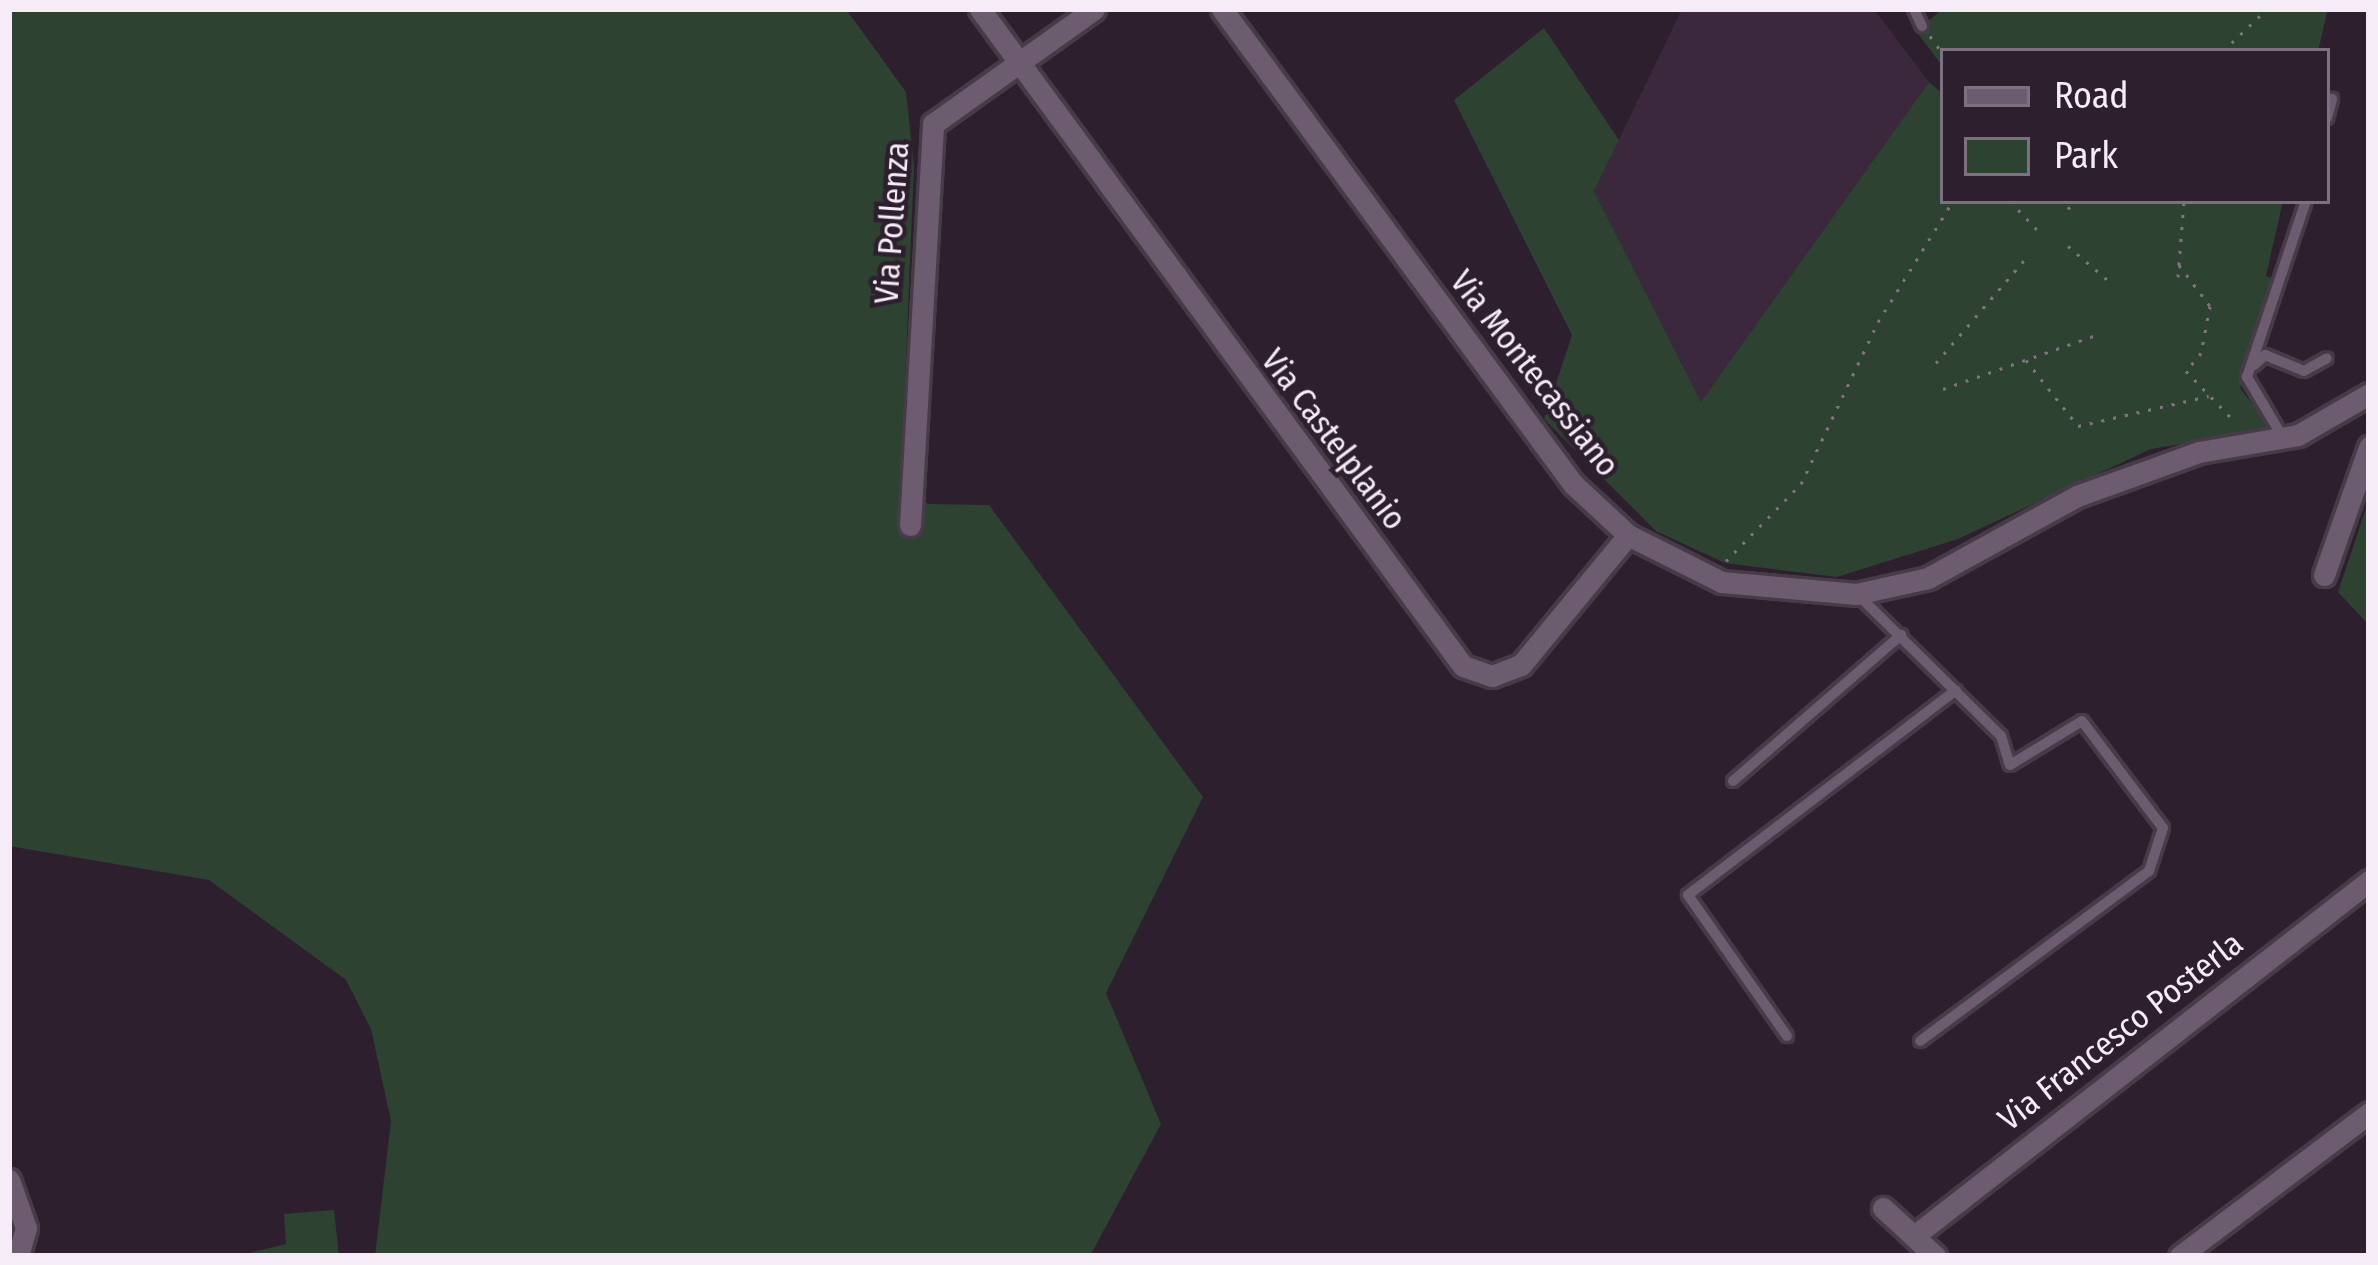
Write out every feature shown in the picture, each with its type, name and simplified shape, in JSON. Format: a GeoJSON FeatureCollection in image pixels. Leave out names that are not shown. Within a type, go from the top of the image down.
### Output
{"type":"FeatureCollection","features":[{"type":"Feature","properties":{"kind":"street","name":"Via Castelplanio"},"geometry":{"type":"LineString","coordinates":[[980,9],[1463,666],[1492,676],[1521,665],[1628,536]]}},
{"type":"Feature","properties":{"kind":"street","name":"Via Pollenza"},"geometry":{"type":"LineString","coordinates":[[910,525],[933,124],[1094,9]]}},
{"type":"Feature","properties":{"kind":"street","name":"Via Montecassiano"},"geometry":{"type":"LineString","coordinates":[[1222,9],[1561,469],[1628,536],[1722,582],[1856,594],[1928,578],[2025,520],[2162,464],[2284,438],[2369,394]]}},
{"type":"Feature","properties":{"kind":"street"},"geometry":{"type":"LineString","coordinates":[[2324,575],[2369,447]]}},
{"type":"Feature","properties":{"kind":"street","name":"Via Francesco Posterla"},"geometry":{"type":"LineString","coordinates":[[1914,1236],[2369,880]]}},
{"type":"Feature","properties":{"kind":"street"},"geometry":{"type":"LineString","coordinates":[[2180,1256],[2369,1113]]}},
{"type":"Feature","properties":{"kind":"street"},"geometry":{"type":"LineString","coordinates":[[9,1180],[23,1205],[19,1254]]}},
{"type":"Feature","properties":{"kind":"street"},"geometry":{"type":"LineString","coordinates":[[1883,1208],[1935,1256]]}},
{"type":"Feature","properties":{"kind":"lane"},"geometry":{"type":"LineString","coordinates":[[1914,9],[1922,26]]}},
{"type":"Feature","properties":{"kind":"lane"},"geometry":{"type":"LineString","coordinates":[[2330,107],[2332,99]]}},
{"type":"Feature","properties":{"kind":"lane"},"geometry":{"type":"LineString","coordinates":[[2284,438],[2253,395],[2251,368],[2305,204]]}},
{"type":"Feature","properties":{"kind":"lane"},"geometry":{"type":"LineString","coordinates":[[2251,368],[2265,356],[2303,371],[2326,358]]}},
{"type":"Feature","properties":{"kind":"lane"},"geometry":{"type":"LineString","coordinates":[[1856,594],[2001,736],[2010,765],[2082,721],[2163,843],[2150,871],[1920,1040]]}},
{"type":"Feature","properties":{"kind":"lane"},"geometry":{"type":"LineString","coordinates":[[1733,781],[1901,635]]}},
{"type":"Feature","properties":{"kind":"lane"},"geometry":{"type":"LineString","coordinates":[[1786,1036],[1688,896],[1956,690]]}},
{"type":"Feature","properties":{"kind":"path"},"geometry":{"type":"LineString","coordinates":[[2226,48],[2267,9]]}},
{"type":"Feature","properties":{"kind":"path"},"geometry":{"type":"LineString","coordinates":[[1922,26],[1940,50]]}},
{"type":"Feature","properties":{"kind":"path"},"geometry":{"type":"LineString","coordinates":[[1723,565],[1801,484],[1878,322],[1951,204]]}},
{"type":"Feature","properties":{"kind":"path"},"geometry":{"type":"LineString","coordinates":[[2013,204],[2041,234]]}},
{"type":"Feature","properties":{"kind":"path"},"geometry":{"type":"LineString","coordinates":[[2068,209],[2072,204]]}},
{"type":"Feature","properties":{"kind":"path"},"geometry":{"type":"LineString","coordinates":[[2178,277],[2184,204]]}},
{"type":"Feature","properties":{"kind":"path"},"geometry":{"type":"LineString","coordinates":[[2068,246],[2111,283]]}},
{"type":"Feature","properties":{"kind":"path"},"geometry":{"type":"LineString","coordinates":[[1936,363],[2026,257]]}},
{"type":"Feature","properties":{"kind":"path"},"geometry":{"type":"LineString","coordinates":[[2180,265],[2210,305],[2201,353],[2186,371],[2246,431]]}},
{"type":"Feature","properties":{"kind":"path"},"geometry":{"type":"LineString","coordinates":[[1943,389],[2096,335]]}},
{"type":"Feature","properties":{"kind":"path"},"geometry":{"type":"LineString","coordinates":[[2026,360],[2078,426],[2209,396]]}},
{"type":"Feature","properties":{"kind":"shaded area"},"geometry":{"type":"Polygon","coordinates":[[[1682,9],[1874,9],[1929,82],[1701,403],[1594,191],[1682,9]]]}},
{"type":"Feature","properties":{"kind":"green space"},"geometry":{"type":"Polygon","coordinates":[[[9,9],[846,9],[906,92],[914,165],[901,480],[928,504],[989,505],[1203,797],[1106,993],[1161,1124],[1090,1256],[375,1256],[391,1121],[371,1029],[346,980],[209,880],[9,846],[9,9]]]}},
{"type":"Feature","properties":{"kind":"green space"},"geometry":{"type":"Polygon","coordinates":[[[1943,9],[2328,9],[2319,48],[1940,48],[1940,63],[1916,31],[1943,9]]]}},
{"type":"Feature","properties":{"kind":"green space"},"geometry":{"type":"Polygon","coordinates":[[[1544,28],[1619,140],[1594,191],[1701,402],[1929,82],[1940,91],[1940,204],[2282,204],[2266,276],[2281,281],[2240,388],[2272,429],[2151,449],[1958,539],[1837,577],[1725,563],[1656,531],[1544,419],[1572,335],[1454,100],[1544,28]]]}},
{"type":"Feature","properties":{"kind":"green space"},"geometry":{"type":"Polygon","coordinates":[[[2369,499],[2369,625],[2338,592],[2369,499]]]}},
{"type":"Feature","properties":{"kind":"green space"},"geometry":{"type":"Polygon","coordinates":[[[334,1210],[339,1256],[237,1256],[286,1244],[284,1214],[334,1210]]]}}]}
